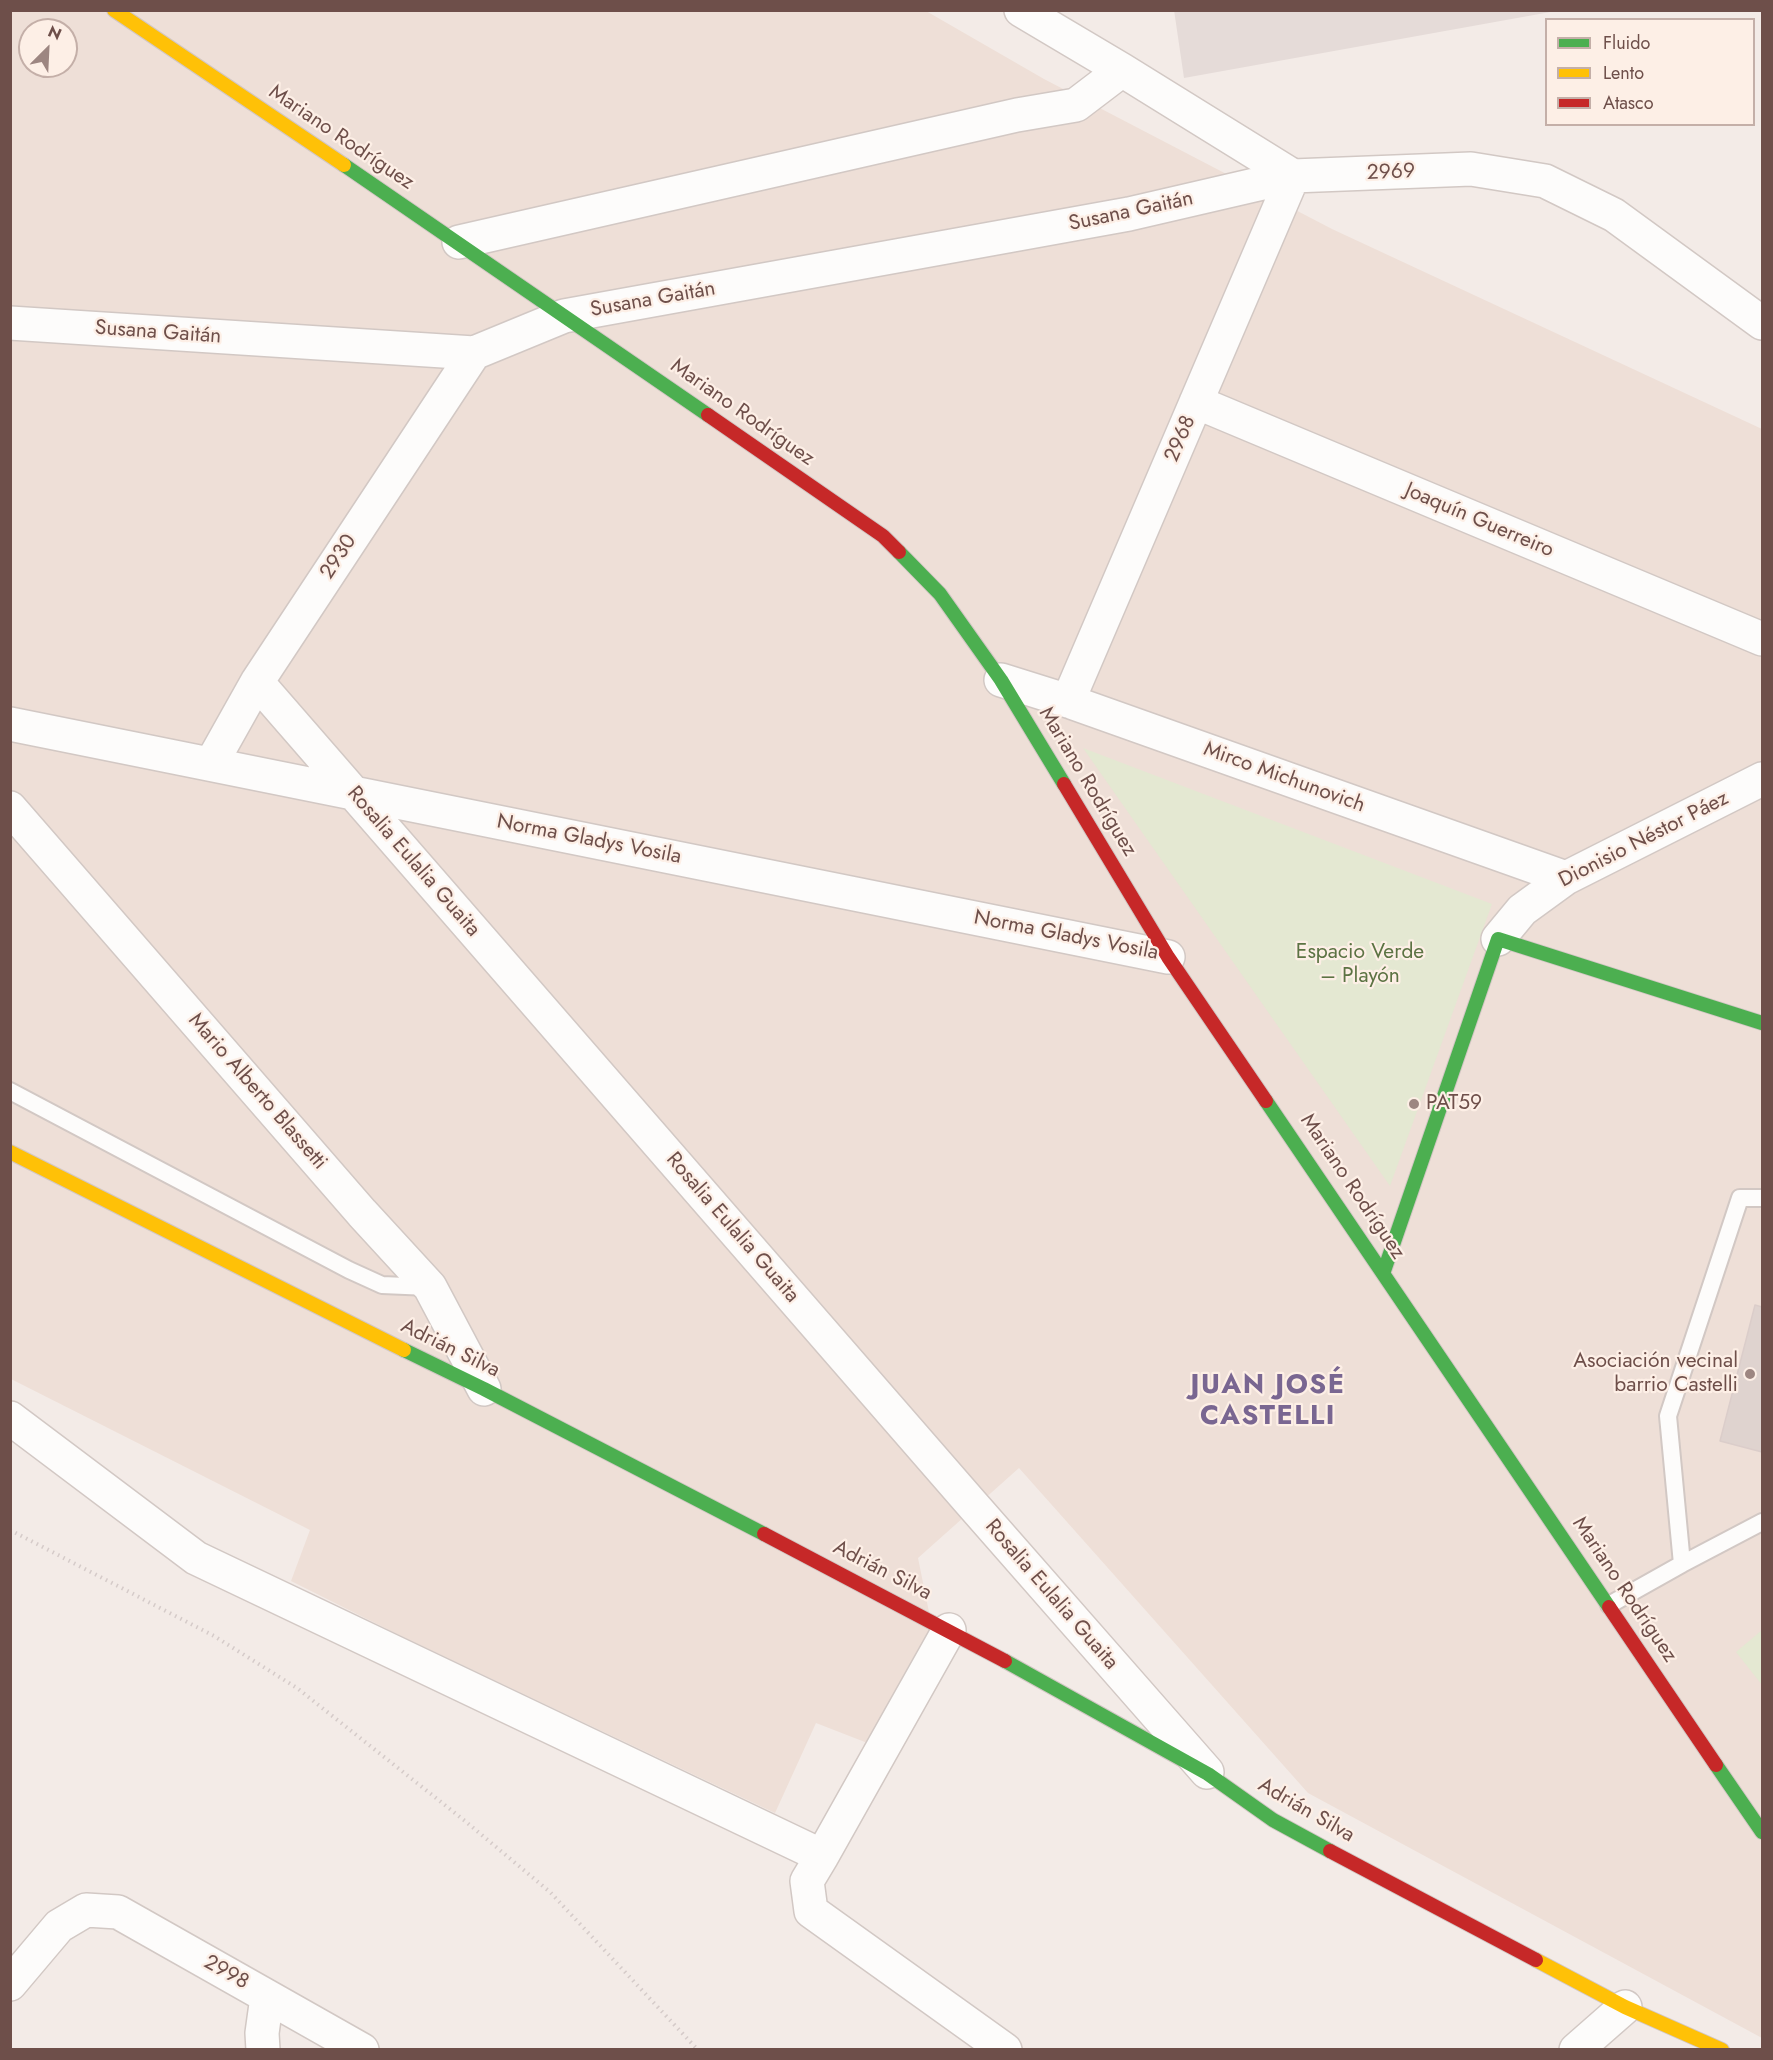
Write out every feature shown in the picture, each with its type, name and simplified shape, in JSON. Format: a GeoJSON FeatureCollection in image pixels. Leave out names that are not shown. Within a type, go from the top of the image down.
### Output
{"type":"FeatureCollection","features":[{"type":"Feature","properties":{"kind":"street","name":"Mariano Rodríguez"},"geometry":{"type":"LineString","coordinates":[[114,10],[459,242],[883,536],[940,594],[1001,680],[1168,957],[1762,1832]]}},
{"type":"Feature","properties":{"kind":"street"},"geometry":{"type":"LineString","coordinates":[[1021,10],[1293,176]]}},
{"type":"Feature","properties":{"kind":"street"},"geometry":{"type":"LineString","coordinates":[[459,242],[1017,115],[1076,105],[1122,70]]}},
{"type":"Feature","properties":{"kind":"street","name":"2969"},"geometry":{"type":"LineString","coordinates":[[1293,176],[1470,169],[1545,181],[1614,215],[1762,323]]}},
{"type":"Feature","properties":{"kind":"street","name":"Susana Gaitán"},"geometry":{"type":"LineString","coordinates":[[10,323],[474,353],[564,316],[1129,214],[1293,176]]}},
{"type":"Feature","properties":{"kind":"street","name":"2968"},"geometry":{"type":"LineString","coordinates":[[1068,701],[1293,176]]}},
{"type":"Feature","properties":{"kind":"street","name":"2930"},"geometry":{"type":"LineString","coordinates":[[210,764],[257,682],[474,353]]}},
{"type":"Feature","properties":{"kind":"street","name":"Joaquín Guerreiro"},"geometry":{"type":"LineString","coordinates":[[1196,402],[1762,639]]}},
{"type":"Feature","properties":{"kind":"street","name":"Mirco Michunovich"},"geometry":{"type":"LineString","coordinates":[[1001,680],[1068,701],[1566,878]]}},
{"type":"Feature","properties":{"kind":"street","name":"Rosalia Eulalia Guaita"},"geometry":{"type":"LineString","coordinates":[[257,682],[1208,1774]]}},
{"type":"Feature","properties":{"kind":"street","name":"Norma Gladys Vosila"},"geometry":{"type":"LineString","coordinates":[[10,724],[1168,957]]}},
{"type":"Feature","properties":{"kind":"street","name":"Dionisio Néstor Páez"},"geometry":{"type":"LineString","coordinates":[[1384,1272],[1498,939],[1522,910],[1566,878],[1762,779]]}},
{"type":"Feature","properties":{"kind":"street","name":"Mario Alberto Blassetti"},"geometry":{"type":"LineString","coordinates":[[10,808],[362,1213],[430,1287],[484,1389]]}},
{"type":"Feature","properties":{"kind":"street"},"geometry":{"type":"LineString","coordinates":[[1498,939],[1762,1023]]}},
{"type":"Feature","properties":{"kind":"street","name":"Adrián Silva"},"geometry":{"type":"LineString","coordinates":[[10,1152],[484,1389],[949,1630],[1208,1774],[1272,1820],[1625,2007],[1722,2049]]}},
{"type":"Feature","properties":{"kind":"street"},"geometry":{"type":"LineString","coordinates":[[10,1418],[196,1558],[822,1856]]}},
{"type":"Feature","properties":{"kind":"street"},"geometry":{"type":"LineString","coordinates":[[949,1630],[807,1881],[811,1911],[1005,2049]]}},
{"type":"Feature","properties":{"kind":"street","name":"2998"},"geometry":{"type":"LineString","coordinates":[[10,1984],[59,1926],[86,1911],[118,1912],[362,2049]]}},
{"type":"Feature","properties":{"kind":"street"},"geometry":{"type":"LineString","coordinates":[[263,2049],[262,2033],[267,1996]]}},
{"type":"Feature","properties":{"kind":"street"},"geometry":{"type":"LineString","coordinates":[[1576,2049],[1625,2007]]}},
{"type":"Feature","properties":{"kind":"lane"},"geometry":{"type":"LineString","coordinates":[[10,1091],[349,1270],[382,1285],[430,1287]]}},
{"type":"Feature","properties":{"kind":"lane"},"geometry":{"type":"LineString","coordinates":[[1682,1564],[1668,1416],[1740,1198],[1762,1198]]}},
{"type":"Feature","properties":{"kind":"lane"},"geometry":{"type":"LineString","coordinates":[[1609,1605],[1762,1522]]}},
{"type":"Feature","properties":{"kind":"path"},"geometry":{"type":"LineString","coordinates":[[10,1530],[214,1636],[297,1688],[465,1821],[550,1892],[698,2049]]}},
{"type":"Feature","properties":{"kind":"shaded area"},"geometry":{"type":"Polygon","coordinates":[[[1174,10],[1556,10],[1556,11],[1184,78],[1174,10]]]}},
{"type":"Feature","properties":{"kind":"shaded area"},"geometry":{"type":"Polygon","coordinates":[[[10,11],[926,11],[1044,79],[1332,229],[1762,429],[1762,2038],[1308,1793],[1019,1468],[918,1558],[932,1627],[870,1744],[816,1723],[775,1813],[401,1636],[291,1581],[310,1530],[11,1379],[10,11]]]}},
{"type":"Feature","properties":{"kind":"green space","name":"Espacio Verde – Playón"},"geometry":{"type":"Polygon","coordinates":[[[1083,748],[1492,904],[1390,1186],[1083,748]]]}},
{"type":"Feature","properties":{"kind":"green space"},"geometry":{"type":"Polygon","coordinates":[[[1762,1630],[1762,1685],[1736,1652],[1762,1630]]]}},
{"type":"Feature","properties":{"kind":"building","name":"Asociación vecinal barrio Castelli"},"geometry":{"type":"Polygon","coordinates":[[[1755,1305],[1762,1307],[1762,1452],[1720,1441],[1755,1305]]]}},
{"type":"Feature","properties":{"kind":"traffic: fast"},"geometry":{"type":"LineString","coordinates":[[344,165],[708,415]]}},
{"type":"Feature","properties":{"kind":"traffic: fast"},"geometry":{"type":"LineString","coordinates":[[899,552],[940,594],[1001,680],[1064,784]]}},
{"type":"Feature","properties":{"kind":"traffic: fast"},"geometry":{"type":"LineString","coordinates":[[1384,1271],[1498,939],[1762,1023]]}},
{"type":"Feature","properties":{"kind":"traffic: fast"},"geometry":{"type":"LineString","coordinates":[[1266,1101],[1609,1607]]}},
{"type":"Feature","properties":{"kind":"traffic: fast"},"geometry":{"type":"LineString","coordinates":[[404,1350],[764,1534]]}},
{"type":"Feature","properties":{"kind":"traffic: fast"},"geometry":{"type":"LineString","coordinates":[[1005,1661],[1208,1774],[1273,1820],[1330,1851]]}},
{"type":"Feature","properties":{"kind":"traffic: fast"},"geometry":{"type":"LineString","coordinates":[[1716,1765],[1762,1832]]}},
{"type":"Feature","properties":{"kind":"traffic: slow"},"geometry":{"type":"LineString","coordinates":[[114,10],[344,165]]}},
{"type":"Feature","properties":{"kind":"traffic: slow"},"geometry":{"type":"LineString","coordinates":[[10,1152],[404,1350]]}},
{"type":"Feature","properties":{"kind":"traffic: slow"},"geometry":{"type":"LineString","coordinates":[[1536,1960],[1625,2007],[1722,2050]]}},
{"type":"Feature","properties":{"kind":"traffic: jam"},"geometry":{"type":"LineString","coordinates":[[708,415],[883,536],[899,552]]}},
{"type":"Feature","properties":{"kind":"traffic: jam"},"geometry":{"type":"LineString","coordinates":[[1064,784],[1168,957],[1266,1101]]}},
{"type":"Feature","properties":{"kind":"traffic: jam"},"geometry":{"type":"LineString","coordinates":[[764,1534],[1005,1661]]}},
{"type":"Feature","properties":{"kind":"traffic: jam"},"geometry":{"type":"LineString","coordinates":[[1609,1607],[1716,1765]]}},
{"type":"Feature","properties":{"kind":"traffic: jam"},"geometry":{"type":"LineString","coordinates":[[1330,1851],[1536,1960]]}},
{"type":"Feature","properties":{"kind":"place","name":"PAT59"},"geometry":{"type":"Point","coordinates":[1414,1104]}},
{"type":"Feature","properties":{"kind":"place","name":"Asociación vecinal barrio Castelli"},"geometry":{"type":"Point","coordinates":[1750,1374]}},
{"type":"Feature","properties":{"kind":"district","name":"JUAN JOSÉ CASTELLI"},"geometry":{"type":"Point","coordinates":[1268,1402]}}]}
